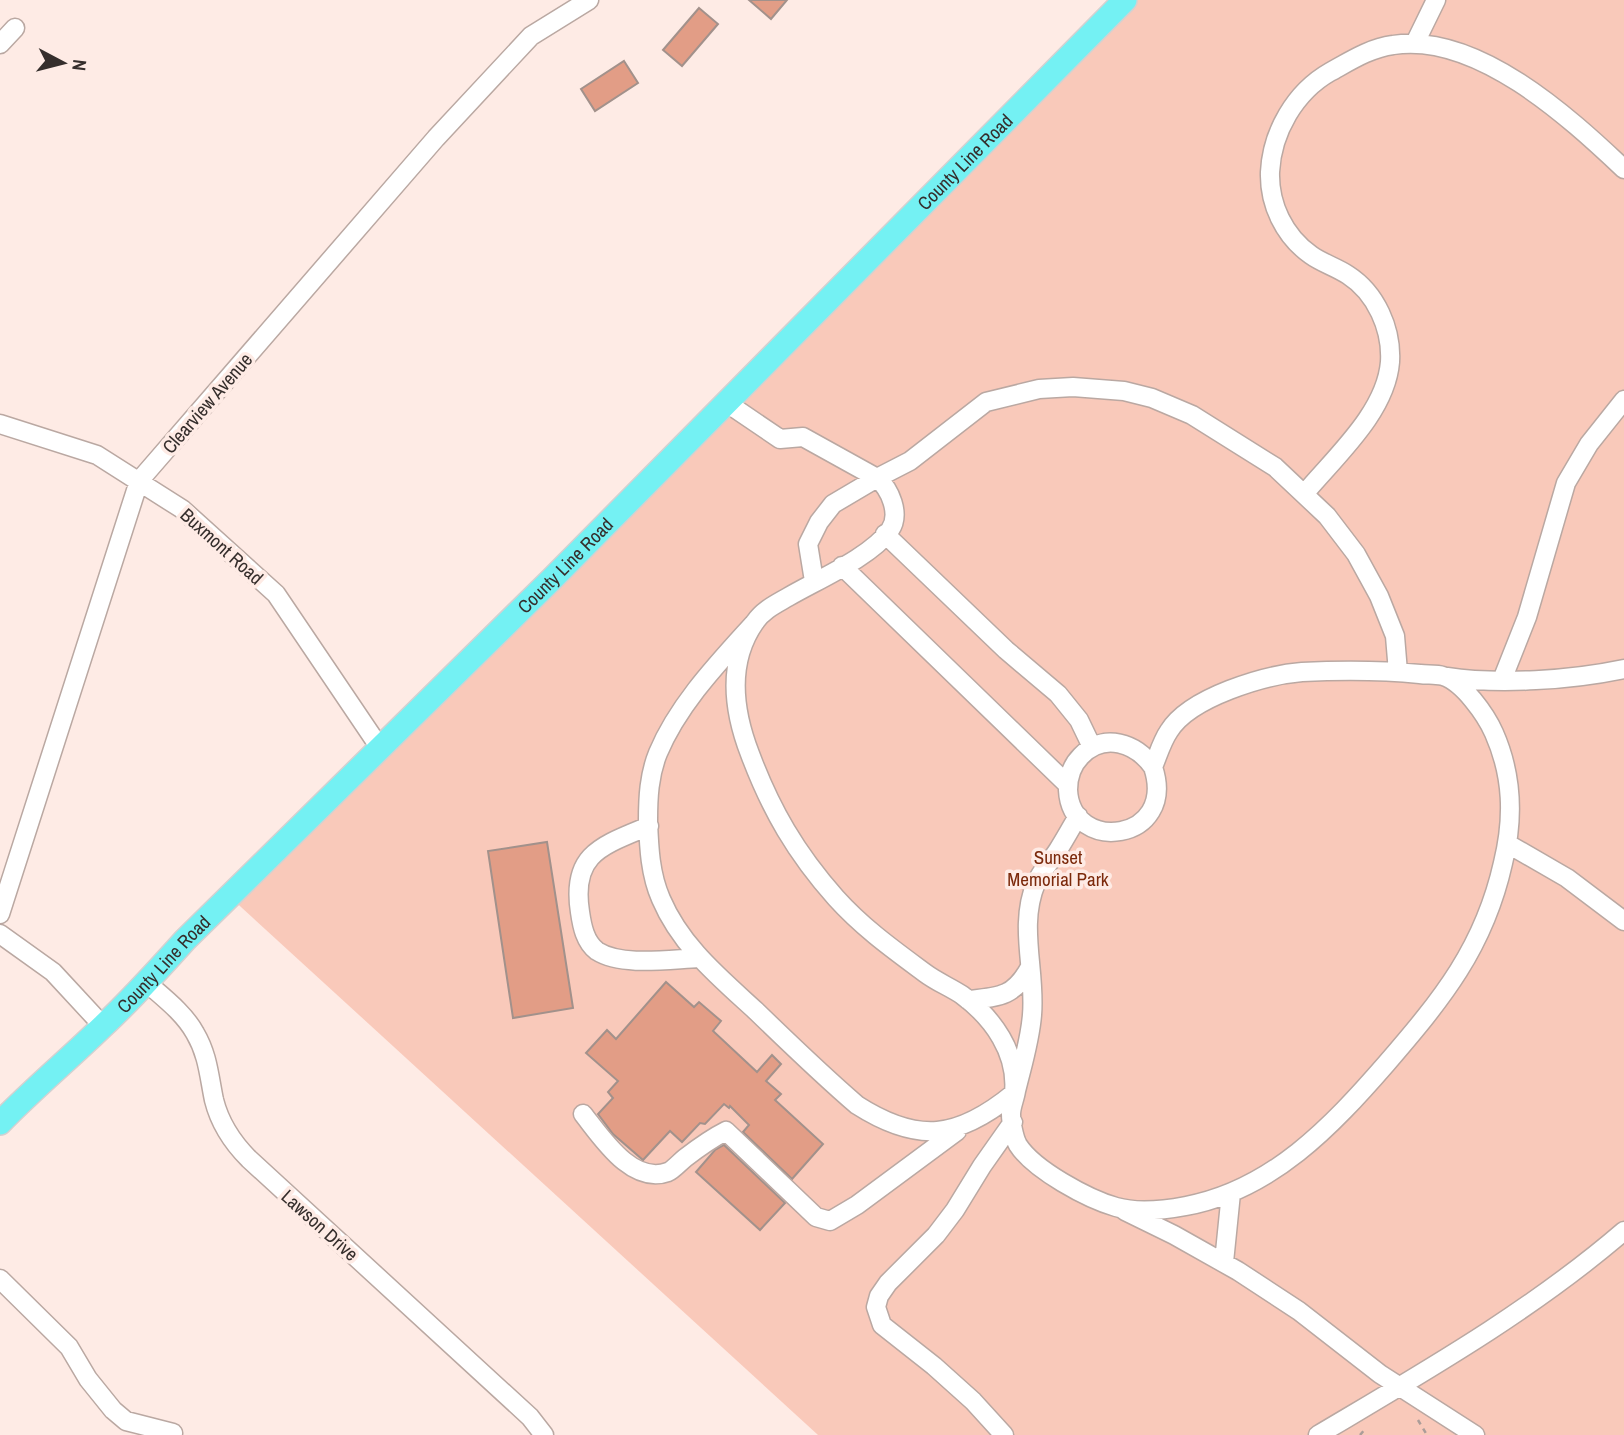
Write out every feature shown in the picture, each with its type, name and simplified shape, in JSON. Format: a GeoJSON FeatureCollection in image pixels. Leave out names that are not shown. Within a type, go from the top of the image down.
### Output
{"type":"FeatureCollection","features":[{"type":"Feature","properties":{"kind":"main road","name":"County Line Road"},"geometry":{"type":"LineString","coordinates":[[0,1123],[147,983],[185,940],[552,579],[1125,0]]}},
{"type":"Feature","properties":{"kind":"street","name":"Clearview Avenue"},"geometry":{"type":"LineString","coordinates":[[0,914],[139,481],[436,138],[531,36],[589,0]]}},
{"type":"Feature","properties":{"kind":"street"},"geometry":{"type":"LineString","coordinates":[[1415,43],[1436,0]]}},
{"type":"Feature","properties":{"kind":"street"},"geometry":{"type":"LineString","coordinates":[[0,44],[15,28]]}},
{"type":"Feature","properties":{"kind":"street"},"geometry":{"type":"LineString","coordinates":[[1305,493],[1371,414],[1381,398],[1387,379],[1389,341],[1380,313],[1364,288],[1349,275],[1309,254],[1293,239],[1281,221],[1272,194],[1270,172],[1273,151],[1284,120],[1307,88],[1371,51],[1392,45],[1415,43],[1432,46],[1475,59],[1527,88],[1585,132],[1624,169]]}},
{"type":"Feature","properties":{"kind":"street"},"geometry":{"type":"LineString","coordinates":[[814,581],[808,544],[819,522],[833,504],[910,461],[986,402],[1039,389],[1090,387],[1133,393],[1179,409],[1275,467],[1305,493],[1342,534],[1368,574],[1395,636],[1398,672]]}},
{"type":"Feature","properties":{"kind":"street"},"geometry":{"type":"LineString","coordinates":[[1502,680],[1527,617],[1566,483],[1589,444],[1624,400]]}},
{"type":"Feature","properties":{"kind":"street"},"geometry":{"type":"LineString","coordinates":[[727,403],[780,439],[803,437],[877,478],[890,493],[893,519],[890,529],[861,556],[770,607],[755,621],[699,688],[671,727],[658,753],[651,775],[648,799],[652,871],[660,898],[673,922],[699,958],[826,1079],[874,1116],[905,1130],[924,1132],[966,1124],[987,1115],[1014,1093]]}},
{"type":"Feature","properties":{"kind":"street","name":"Buxmont Road"},"geometry":{"type":"LineString","coordinates":[[0,424],[97,456],[182,509],[276,594],[380,748]]}},
{"type":"Feature","properties":{"kind":"street"},"geometry":{"type":"LineString","coordinates":[[885,534],[1006,650],[1058,694],[1079,720],[1092,747]]}},
{"type":"Feature","properties":{"kind":"street"},"geometry":{"type":"LineString","coordinates":[[842,566],[1068,785]]}},
{"type":"Feature","properties":{"kind":"street"},"geometry":{"type":"LineString","coordinates":[[755,621],[737,656],[737,710],[742,734],[773,810],[792,841],[837,898],[877,938],[930,977],[968,1000],[992,1025],[1012,1060],[1015,1077],[1012,1118],[1016,1143],[1048,1173],[1068,1186],[1174,1235],[1224,1262],[1299,1311],[1400,1387],[1475,1435]]}},
{"type":"Feature","properties":{"kind":"street"},"geometry":{"type":"LineString","coordinates":[[1153,767],[1170,729],[1178,720],[1218,695],[1271,676],[1398,672],[1476,681],[1546,678],[1624,669]]}},
{"type":"Feature","properties":{"kind":"street"},"geometry":{"type":"LineString","coordinates":[[1118,1208],[1167,1210],[1203,1203],[1231,1193],[1280,1167],[1351,1105],[1427,1016],[1471,952],[1488,918],[1498,887],[1508,844],[1511,793],[1500,746],[1486,714],[1447,677]]}},
{"type":"Feature","properties":{"kind":"street"},"geometry":{"type":"LineString","coordinates":[[1120,743],[1133,747],[1145,755],[1153,767],[1158,781],[1158,795],[1153,809],[1144,821],[1132,829],[1117,833],[1103,832],[1089,826],[1078,816],[1069,797],[1068,785],[1075,763],[1092,747],[1120,743]]}},
{"type":"Feature","properties":{"kind":"street"},"geometry":{"type":"LineString","coordinates":[[1004,1435],[973,1401],[882,1325],[876,1307],[879,1296],[888,1283],[936,1236],[955,1210],[1012,1118],[1030,1033],[1032,1010],[1027,930],[1035,884],[1078,816]]}},
{"type":"Feature","properties":{"kind":"street"},"geometry":{"type":"LineString","coordinates":[[649,826],[612,842],[594,854],[581,869],[577,891],[583,933],[596,950],[617,958],[699,958]]}},
{"type":"Feature","properties":{"kind":"street"},"geometry":{"type":"LineString","coordinates":[[1508,844],[1567,878],[1624,921]]}},
{"type":"Feature","properties":{"kind":"street"},"geometry":{"type":"LineString","coordinates":[[0,934],[53,972],[103,1026]]}},
{"type":"Feature","properties":{"kind":"street"},"geometry":{"type":"LineString","coordinates":[[968,1000],[998,997],[1021,984],[1030,967]]}},
{"type":"Feature","properties":{"kind":"street","name":"Lawson Drive"},"geometry":{"type":"LineString","coordinates":[[147,983],[186,1019],[195,1032],[206,1055],[221,1122],[233,1142],[530,1417],[544,1435]]}},
{"type":"Feature","properties":{"kind":"street"},"geometry":{"type":"LineString","coordinates":[[583,1114],[609,1146],[627,1163],[643,1173],[668,1172],[709,1139],[726,1132],[817,1217],[830,1222],[966,1124]]}},
{"type":"Feature","properties":{"kind":"street"},"geometry":{"type":"LineString","coordinates":[[1224,1262],[1231,1193]]}},
{"type":"Feature","properties":{"kind":"street"},"geometry":{"type":"LineString","coordinates":[[1318,1435],[1400,1387],[1534,1301],[1624,1231]]}},
{"type":"Feature","properties":{"kind":"street"},"geometry":{"type":"LineString","coordinates":[[0,1279],[69,1348],[100,1396],[113,1410],[126,1421],[173,1433]]}},
{"type":"Feature","properties":{"kind":"green space","name":"Sunset Memorial Park"},"geometry":{"type":"Polygon","coordinates":[[[1123,0],[1624,0],[1624,1435],[818,1435],[229,896],[1123,0]]]}},
{"type":"Feature","properties":{"kind":"building"},"geometry":{"type":"Polygon","coordinates":[[[749,0],[787,0],[771,19],[749,0]]]}},
{"type":"Feature","properties":{"kind":"building"},"geometry":{"type":"Polygon","coordinates":[[[699,8],[718,24],[682,66],[663,50],[699,8]]]}},
{"type":"Feature","properties":{"kind":"building"},"geometry":{"type":"Polygon","coordinates":[[[624,61],[638,83],[595,111],[581,89],[624,61]]]}},
{"type":"Feature","properties":{"kind":"building"},"geometry":{"type":"Polygon","coordinates":[[[547,842],[573,1008],[513,1018],[488,851],[547,842]]]}},
{"type":"Feature","properties":{"kind":"building"},"geometry":{"type":"Polygon","coordinates":[[[666,982],[694,1007],[699,1002],[721,1021],[713,1031],[757,1072],[772,1055],[781,1064],[766,1081],[781,1094],[775,1100],[823,1144],[792,1179],[743,1132],[749,1125],[730,1106],[729,1108],[724,1104],[682,1142],[670,1131],[643,1160],[613,1134],[598,1114],[613,1098],[608,1092],[618,1081],[586,1053],[607,1030],[616,1039],[666,982]]]}},
{"type":"Feature","properties":{"kind":"building"},"geometry":{"type":"Polygon","coordinates":[[[724,1145],[785,1203],[760,1230],[696,1172],[715,1150],[724,1145]]]}}]}
